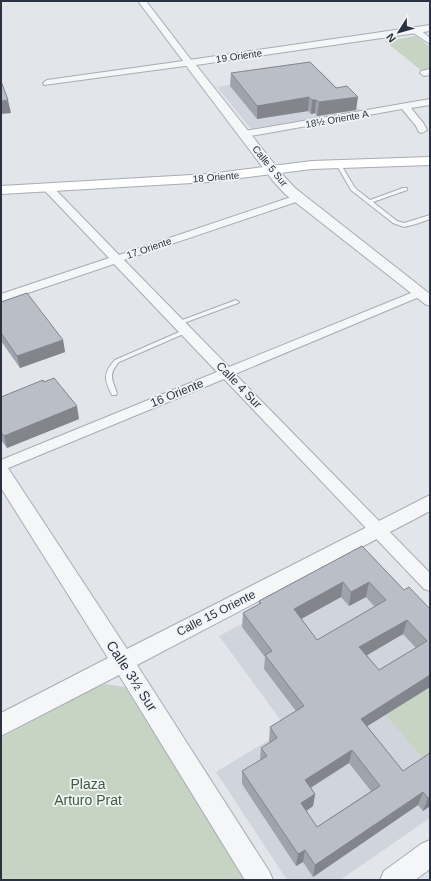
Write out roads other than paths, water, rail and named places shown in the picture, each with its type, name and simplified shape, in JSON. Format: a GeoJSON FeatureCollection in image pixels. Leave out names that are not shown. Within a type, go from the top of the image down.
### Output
{"type":"FeatureCollection","features":[{"type":"Feature","properties":{"kind":"main road","name":"18 Oriente"},"geometry":{"type":"LineString","coordinates":[[1,190],[209,178],[338,164],[430,161]]}},
{"type":"Feature","properties":{"kind":"street","name":"Calle 5 Sur"},"geometry":{"type":"LineString","coordinates":[[142,1],[281,182],[298,198],[425,297]]}},
{"type":"Feature","properties":{"kind":"street","name":"19 Oriente"},"geometry":{"type":"LineString","coordinates":[[47,83],[430,28]]}},
{"type":"Feature","properties":{"kind":"street"},"geometry":{"type":"LineString","coordinates":[[415,30],[430,42]]}},
{"type":"Feature","properties":{"kind":"street","name":"18½ Oriente A"},"geometry":{"type":"LineString","coordinates":[[245,134],[430,102]]}},
{"type":"Feature","properties":{"kind":"street"},"geometry":{"type":"LineString","coordinates":[[405,107],[421,126],[422,130]]}},
{"type":"Feature","properties":{"kind":"street","name":"Calle 4 Sur"},"geometry":{"type":"LineString","coordinates":[[47,187],[430,584]]}},
{"type":"Feature","properties":{"kind":"street","name":"17 Oriente"},"geometry":{"type":"LineString","coordinates":[[1,298],[116,258],[298,198]]}},
{"type":"Feature","properties":{"kind":"street","name":"16 Oriente"},"geometry":{"type":"LineString","coordinates":[[1,466],[227,373],[425,297]]}},
{"type":"Feature","properties":{"kind":"street","name":"Calle 3½ Sur"},"geometry":{"type":"LineString","coordinates":[[1,473],[123,662],[260,880]]}},
{"type":"Feature","properties":{"kind":"street","name":"Calle 15 Oriente"},"geometry":{"type":"LineString","coordinates":[[1,725],[430,502]]}},
{"type":"Feature","properties":{"kind":"street"},"geometry":{"type":"LineString","coordinates":[[393,880],[430,853]]}},
{"type":"Feature","properties":{"kind":"lane"},"geometry":{"type":"LineString","coordinates":[[338,164],[353,189],[396,222],[404,225],[430,217]]}},
{"type":"Feature","properties":{"kind":"lane"},"geometry":{"type":"LineString","coordinates":[[371,202],[405,189]]}},
{"type":"Feature","properties":{"kind":"lane"},"geometry":{"type":"LineString","coordinates":[[114,393],[107,376],[109,369],[117,361],[236,302]]}},
{"type":"Feature","properties":{"kind":"park label","name":"Plaza Arturo Prat"},"geometry":{"type":"Point","coordinates":[88,792]}}]}
